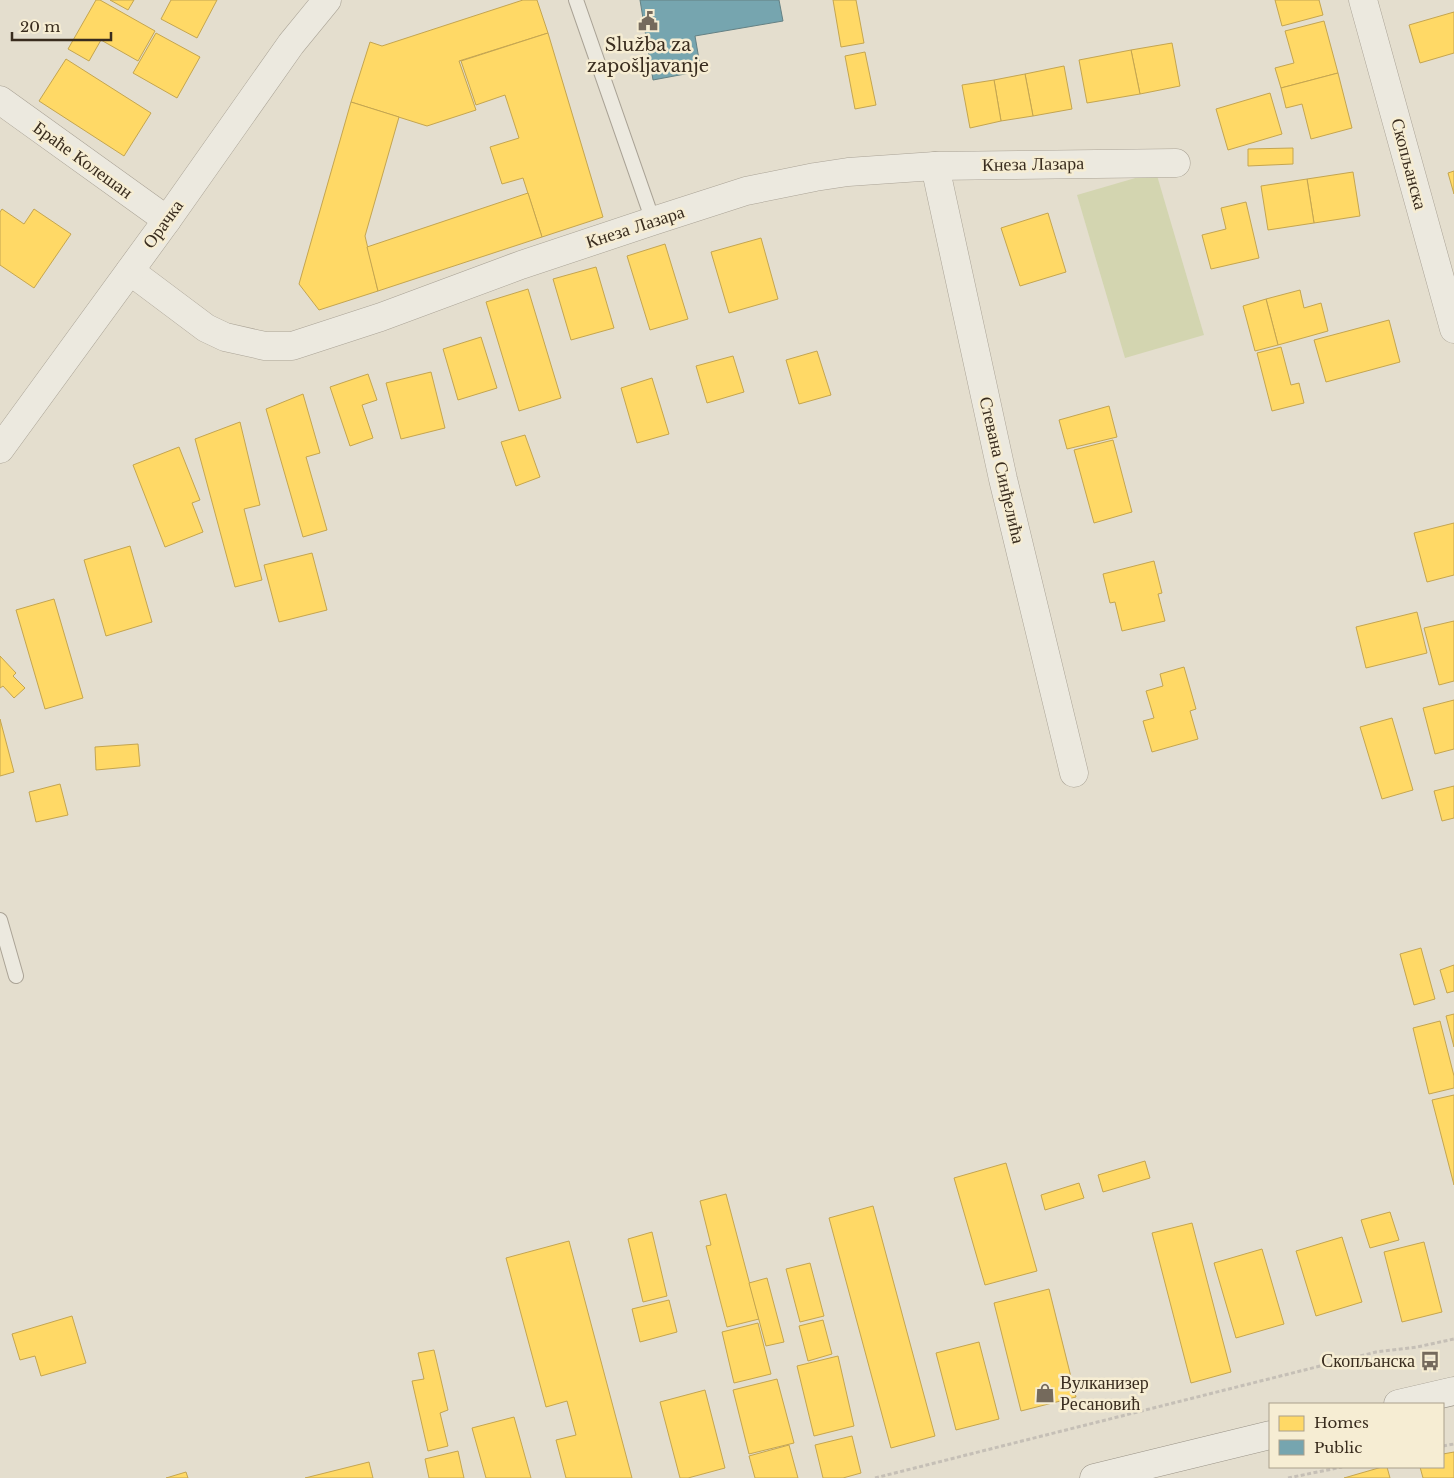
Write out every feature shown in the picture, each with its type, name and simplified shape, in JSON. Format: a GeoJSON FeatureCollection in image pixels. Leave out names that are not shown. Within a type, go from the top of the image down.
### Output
{"type":"FeatureCollection","features":[{"type":"Feature","properties":{"kind":"street","name":"Орачка"},"geometry":{"type":"LineString","coordinates":[[0,449],[167,220],[291,44],[327,0]]}},
{"type":"Feature","properties":{"kind":"street","name":"Скопљанска"},"geometry":{"type":"LineString","coordinates":[[1363,0],[1454,329]]}},
{"type":"Feature","properties":{"kind":"street","name":"Браће Колешан"},"geometry":{"type":"LineString","coordinates":[[0,100],[167,220]]}},
{"type":"Feature","properties":{"kind":"street","name":"Кнеза Лазара"},"geometry":{"type":"LineString","coordinates":[[130,271],[206,328],[225,337],[265,346],[292,346],[381,317],[521,265],[653,221],[746,192],[815,177],[848,172],[935,166],[1176,163]]}},
{"type":"Feature","properties":{"kind":"street","name":"Стевана Синђелића"},"geometry":{"type":"LineString","coordinates":[[935,166],[1002,479],[1074,773]]}},
{"type":"Feature","properties":{"kind":"street"},"geometry":{"type":"LineString","coordinates":[[1402,1403],[1454,1391]]}},
{"type":"Feature","properties":{"kind":"street"},"geometry":{"type":"LineString","coordinates":[[1094,1478],[1269,1435]]}},
{"type":"Feature","properties":{"kind":"lane"},"geometry":{"type":"LineString","coordinates":[[576,0],[653,221]]}},
{"type":"Feature","properties":{"kind":"lane"},"geometry":{"type":"LineString","coordinates":[[0,920],[16,976]]}},
{"type":"Feature","properties":{"kind":"path"},"geometry":{"type":"LineString","coordinates":[[875,1478],[1376,1352],[1416,1347],[1454,1339]]}},
{"type":"Feature","properties":{"kind":"path"},"geometry":{"type":"LineString","coordinates":[[1288,1478],[1337,1468]]}},
{"type":"Feature","properties":{"kind":"green space"},"geometry":{"type":"Polygon","coordinates":[[[1156,172],[1204,335],[1125,358],[1077,195],[1156,172]]]}},
{"type":"Feature","properties":{"kind":"building: Homes"},"geometry":{"type":"Polygon","coordinates":[[[96,0],[100,0],[155,31],[138,61],[101,40],[89,61],[68,49],[96,0]]]}},
{"type":"Feature","properties":{"kind":"building: Homes"},"geometry":{"type":"Polygon","coordinates":[[[110,0],[134,0],[128,10],[110,0]]]}},
{"type":"Feature","properties":{"kind":"building: Homes"},"geometry":{"type":"Polygon","coordinates":[[[171,0],[217,0],[197,38],[161,19],[171,0]]]}},
{"type":"Feature","properties":{"kind":"building: Homes"},"geometry":{"type":"Polygon","coordinates":[[[523,0],[537,0],[548,33],[459,61],[476,110],[427,126],[351,102],[370,42],[382,46],[523,0]]]}},
{"type":"Feature","properties":{"kind":"building: Homes"},"geometry":{"type":"Polygon","coordinates":[[[833,0],[856,0],[864,43],[841,47],[833,0]]]}},
{"type":"Feature","properties":{"kind":"building: Homes"},"geometry":{"type":"Polygon","coordinates":[[[1275,0],[1319,0],[1323,15],[1282,26],[1275,0]]]}},
{"type":"Feature","properties":{"kind":"building: Homes"},"geometry":{"type":"Polygon","coordinates":[[[1454,12],[1454,53],[1420,63],[1409,25],[1454,12]]]}},
{"type":"Feature","properties":{"kind":"building: Homes"},"geometry":{"type":"Polygon","coordinates":[[[1324,21],[1338,73],[1281,88],[1275,68],[1294,63],[1285,31],[1324,21]]]}},
{"type":"Feature","properties":{"kind":"building: Homes"},"geometry":{"type":"Polygon","coordinates":[[[156,33],[200,57],[177,98],[133,73],[156,33]]]}},
{"type":"Feature","properties":{"kind":"building: Homes"},"geometry":{"type":"Polygon","coordinates":[[[548,33],[603,217],[542,237],[523,178],[502,184],[490,147],[519,138],[505,95],[476,105],[461,61],[548,33]]]}},
{"type":"Feature","properties":{"kind":"building: Homes"},"geometry":{"type":"Polygon","coordinates":[[[1172,43],[1180,86],[1140,94],[1131,50],[1172,43]]]}},
{"type":"Feature","properties":{"kind":"building: Homes"},"geometry":{"type":"Polygon","coordinates":[[[1131,50],[1140,94],[1087,103],[1079,60],[1131,50]]]}},
{"type":"Feature","properties":{"kind":"building: Homes"},"geometry":{"type":"Polygon","coordinates":[[[865,52],[876,105],[855,109],[845,56],[865,52]]]}},
{"type":"Feature","properties":{"kind":"building: Homes"},"geometry":{"type":"Polygon","coordinates":[[[66,59],[151,113],[124,156],[39,101],[66,59]]]}},
{"type":"Feature","properties":{"kind":"building: Homes"},"geometry":{"type":"Polygon","coordinates":[[[1064,66],[1072,109],[1033,116],[1025,74],[1064,66]]]}},
{"type":"Feature","properties":{"kind":"building: Homes"},"geometry":{"type":"Polygon","coordinates":[[[1338,73],[1352,128],[1311,139],[1302,104],[1286,108],[1281,88],[1338,73]]]}},
{"type":"Feature","properties":{"kind":"building: Homes"},"geometry":{"type":"Polygon","coordinates":[[[1025,74],[1033,116],[1001,121],[994,80],[1025,74]]]}},
{"type":"Feature","properties":{"kind":"building: Homes"},"geometry":{"type":"Polygon","coordinates":[[[994,80],[1001,121],[970,128],[962,85],[994,80]]]}},
{"type":"Feature","properties":{"kind":"building: Homes"},"geometry":{"type":"Polygon","coordinates":[[[1270,93],[1282,134],[1228,150],[1216,109],[1270,93]]]}},
{"type":"Feature","properties":{"kind":"building: Homes"},"geometry":{"type":"Polygon","coordinates":[[[351,102],[399,117],[365,236],[378,291],[319,310],[299,284],[351,102]]]}},
{"type":"Feature","properties":{"kind":"building: Homes"},"geometry":{"type":"Polygon","coordinates":[[[1293,148],[1293,164],[1248,166],[1248,149],[1293,148]]]}},
{"type":"Feature","properties":{"kind":"building: Homes"},"geometry":{"type":"Polygon","coordinates":[[[1454,171],[1454,194],[1448,173],[1454,171]]]}},
{"type":"Feature","properties":{"kind":"building: Homes"},"geometry":{"type":"Polygon","coordinates":[[[1353,172],[1360,216],[1314,223],[1307,179],[1353,172]]]}},
{"type":"Feature","properties":{"kind":"building: Homes"},"geometry":{"type":"Polygon","coordinates":[[[1307,179],[1314,223],[1268,230],[1261,186],[1307,179]]]}},
{"type":"Feature","properties":{"kind":"building: Homes"},"geometry":{"type":"Polygon","coordinates":[[[528,193],[542,237],[378,291],[367,247],[528,193]]]}},
{"type":"Feature","properties":{"kind":"building: Homes"},"geometry":{"type":"Polygon","coordinates":[[[1246,202],[1259,258],[1211,269],[1202,235],[1226,229],[1221,208],[1246,202]]]}},
{"type":"Feature","properties":{"kind":"building: Homes"},"geometry":{"type":"Polygon","coordinates":[[[2,209],[24,224],[34,209],[71,234],[34,288],[0,265],[0,212],[2,209]]]}},
{"type":"Feature","properties":{"kind":"building: Homes"},"geometry":{"type":"Polygon","coordinates":[[[1048,213],[1066,272],[1020,286],[1001,228],[1048,213]]]}},
{"type":"Feature","properties":{"kind":"building: Homes"},"geometry":{"type":"Polygon","coordinates":[[[761,238],[778,299],[729,313],[711,252],[761,238]]]}},
{"type":"Feature","properties":{"kind":"building: Homes"},"geometry":{"type":"Polygon","coordinates":[[[665,244],[688,319],[650,330],[627,256],[665,244]]]}},
{"type":"Feature","properties":{"kind":"building: Homes"},"geometry":{"type":"Polygon","coordinates":[[[596,267],[614,328],[571,340],[553,279],[596,267]]]}},
{"type":"Feature","properties":{"kind":"building: Homes"},"geometry":{"type":"Polygon","coordinates":[[[528,289],[561,398],[519,411],[486,302],[528,289]]]}},
{"type":"Feature","properties":{"kind":"building: Homes"},"geometry":{"type":"Polygon","coordinates":[[[1300,290],[1304,308],[1321,303],[1328,331],[1278,345],[1266,299],[1300,290]]]}},
{"type":"Feature","properties":{"kind":"building: Homes"},"geometry":{"type":"Polygon","coordinates":[[[1266,299],[1278,345],[1255,351],[1243,306],[1266,299]]]}},
{"type":"Feature","properties":{"kind":"building: Homes"},"geometry":{"type":"Polygon","coordinates":[[[1389,320],[1400,362],[1326,382],[1314,340],[1389,320]]]}},
{"type":"Feature","properties":{"kind":"building: Homes"},"geometry":{"type":"Polygon","coordinates":[[[481,337],[497,388],[458,400],[443,349],[481,337]]]}},
{"type":"Feature","properties":{"kind":"building: Homes"},"geometry":{"type":"Polygon","coordinates":[[[1281,347],[1291,385],[1299,383],[1304,403],[1272,411],[1257,353],[1281,347]]]}},
{"type":"Feature","properties":{"kind":"building: Homes"},"geometry":{"type":"Polygon","coordinates":[[[817,351],[831,395],[799,404],[786,360],[817,351]]]}},
{"type":"Feature","properties":{"kind":"building: Homes"},"geometry":{"type":"Polygon","coordinates":[[[733,356],[744,392],[707,403],[696,366],[733,356]]]}},
{"type":"Feature","properties":{"kind":"building: Homes"},"geometry":{"type":"Polygon","coordinates":[[[431,372],[445,428],[401,439],[386,383],[431,372]]]}},
{"type":"Feature","properties":{"kind":"building: Homes"},"geometry":{"type":"Polygon","coordinates":[[[368,374],[377,400],[362,405],[373,438],[350,446],[330,387],[368,374]]]}},
{"type":"Feature","properties":{"kind":"building: Homes"},"geometry":{"type":"Polygon","coordinates":[[[652,378],[669,434],[637,443],[621,388],[652,378]]]}},
{"type":"Feature","properties":{"kind":"building: Homes"},"geometry":{"type":"Polygon","coordinates":[[[303,394],[320,453],[306,457],[327,530],[303,537],[266,409],[303,394]]]}},
{"type":"Feature","properties":{"kind":"building: Homes"},"geometry":{"type":"Polygon","coordinates":[[[1109,406],[1117,437],[1067,449],[1059,420],[1109,406]]]}},
{"type":"Feature","properties":{"kind":"building: Homes"},"geometry":{"type":"Polygon","coordinates":[[[240,422],[260,505],[244,509],[262,580],[235,587],[195,439],[240,422]]]}},
{"type":"Feature","properties":{"kind":"building: Homes"},"geometry":{"type":"Polygon","coordinates":[[[525,435],[540,477],[516,486],[501,442],[525,435]]]}},
{"type":"Feature","properties":{"kind":"building: Homes"},"geometry":{"type":"Polygon","coordinates":[[[1113,440],[1132,512],[1094,523],[1074,450],[1113,440]]]}},
{"type":"Feature","properties":{"kind":"building: Homes"},"geometry":{"type":"Polygon","coordinates":[[[179,447],[200,500],[192,503],[203,532],[165,547],[133,465],[179,447]]]}},
{"type":"Feature","properties":{"kind":"building: Homes"},"geometry":{"type":"Polygon","coordinates":[[[1454,523],[1454,575],[1427,582],[1414,533],[1454,523]]]}},
{"type":"Feature","properties":{"kind":"building: Homes"},"geometry":{"type":"Polygon","coordinates":[[[130,546],[152,622],[106,636],[84,560],[130,546]]]}},
{"type":"Feature","properties":{"kind":"building: Homes"},"geometry":{"type":"Polygon","coordinates":[[[312,553],[327,610],[279,622],[264,565],[312,553]]]}},
{"type":"Feature","properties":{"kind":"building: Homes"},"geometry":{"type":"Polygon","coordinates":[[[1154,561],[1162,593],[1158,594],[1165,621],[1122,631],[1115,602],[1110,603],[1103,574],[1154,561]]]}},
{"type":"Feature","properties":{"kind":"building: Homes"},"geometry":{"type":"Polygon","coordinates":[[[54,599],[83,698],[45,709],[16,610],[54,599]]]}},
{"type":"Feature","properties":{"kind":"building: Homes"},"geometry":{"type":"Polygon","coordinates":[[[1417,612],[1427,653],[1366,668],[1356,627],[1417,612]]]}},
{"type":"Feature","properties":{"kind":"building: Homes"},"geometry":{"type":"Polygon","coordinates":[[[1454,621],[1454,681],[1439,685],[1424,628],[1454,621]]]}},
{"type":"Feature","properties":{"kind":"building: Homes"},"geometry":{"type":"Polygon","coordinates":[[[0,656],[16,673],[13,676],[25,688],[14,698],[3,686],[0,688],[0,656]]]}},
{"type":"Feature","properties":{"kind":"building: Homes"},"geometry":{"type":"Polygon","coordinates":[[[1184,667],[1196,709],[1190,711],[1198,739],[1152,752],[1143,721],[1154,718],[1146,691],[1163,686],[1160,674],[1184,667]]]}},
{"type":"Feature","properties":{"kind":"building: Homes"},"geometry":{"type":"Polygon","coordinates":[[[1454,700],[1454,749],[1435,754],[1423,708],[1454,700]]]}},
{"type":"Feature","properties":{"kind":"building: Homes"},"geometry":{"type":"Polygon","coordinates":[[[1392,718],[1413,790],[1382,799],[1360,727],[1392,718]]]}},
{"type":"Feature","properties":{"kind":"building: Homes"},"geometry":{"type":"Polygon","coordinates":[[[0,719],[14,772],[0,776],[0,719]]]}},
{"type":"Feature","properties":{"kind":"building: Homes"},"geometry":{"type":"Polygon","coordinates":[[[138,744],[140,766],[96,770],[95,747],[138,744]]]}},
{"type":"Feature","properties":{"kind":"building: Homes"},"geometry":{"type":"Polygon","coordinates":[[[60,784],[68,815],[36,822],[29,792],[60,784]]]}},
{"type":"Feature","properties":{"kind":"building: Homes"},"geometry":{"type":"Polygon","coordinates":[[[1454,786],[1454,818],[1442,821],[1434,791],[1454,786]]]}},
{"type":"Feature","properties":{"kind":"building: Homes"},"geometry":{"type":"Polygon","coordinates":[[[1421,948],[1435,999],[1414,1005],[1400,954],[1421,948]]]}},
{"type":"Feature","properties":{"kind":"building: Homes"},"geometry":{"type":"Polygon","coordinates":[[[1454,965],[1454,991],[1447,993],[1440,970],[1454,965]]]}},
{"type":"Feature","properties":{"kind":"building: Homes"},"geometry":{"type":"Polygon","coordinates":[[[1454,1014],[1454,1047],[1446,1016],[1454,1014]]]}},
{"type":"Feature","properties":{"kind":"building: Homes"},"geometry":{"type":"Polygon","coordinates":[[[1440,1021],[1454,1076],[1454,1088],[1429,1094],[1413,1028],[1440,1021]]]}},
{"type":"Feature","properties":{"kind":"building: Homes"},"geometry":{"type":"Polygon","coordinates":[[[1454,1095],[1454,1185],[1432,1100],[1454,1095]]]}},
{"type":"Feature","properties":{"kind":"building: Homes"},"geometry":{"type":"Polygon","coordinates":[[[1145,1161],[1150,1178],[1103,1192],[1098,1175],[1145,1161]]]}},
{"type":"Feature","properties":{"kind":"building: Homes"},"geometry":{"type":"Polygon","coordinates":[[[1006,1163],[1037,1271],[985,1285],[954,1178],[1006,1163]]]}},
{"type":"Feature","properties":{"kind":"building: Homes"},"geometry":{"type":"Polygon","coordinates":[[[1079,1183],[1084,1198],[1045,1210],[1041,1195],[1079,1183]]]}},
{"type":"Feature","properties":{"kind":"building: Homes"},"geometry":{"type":"Polygon","coordinates":[[[726,1194],[759,1319],[727,1327],[706,1246],[711,1245],[700,1201],[726,1194]]]}},
{"type":"Feature","properties":{"kind":"building: Homes"},"geometry":{"type":"Polygon","coordinates":[[[873,1206],[935,1436],[891,1448],[829,1218],[873,1206]]]}},
{"type":"Feature","properties":{"kind":"building: Homes"},"geometry":{"type":"Polygon","coordinates":[[[1390,1212],[1399,1240],[1370,1248],[1361,1220],[1390,1212]]]}},
{"type":"Feature","properties":{"kind":"building: Homes"},"geometry":{"type":"Polygon","coordinates":[[[1192,1223],[1231,1372],[1191,1383],[1152,1233],[1192,1223]]]}},
{"type":"Feature","properties":{"kind":"building: Homes"},"geometry":{"type":"Polygon","coordinates":[[[652,1232],[667,1296],[643,1302],[628,1239],[652,1232]]]}},
{"type":"Feature","properties":{"kind":"building: Homes"},"geometry":{"type":"Polygon","coordinates":[[[1342,1237],[1362,1302],[1316,1316],[1296,1251],[1342,1237]]]}},
{"type":"Feature","properties":{"kind":"building: Homes"},"geometry":{"type":"Polygon","coordinates":[[[569,1241],[632,1478],[566,1478],[556,1440],[576,1435],[567,1401],[546,1407],[506,1258],[569,1241]]]}},
{"type":"Feature","properties":{"kind":"building: Homes"},"geometry":{"type":"Polygon","coordinates":[[[1424,1242],[1442,1312],[1402,1322],[1384,1252],[1424,1242]]]}},
{"type":"Feature","properties":{"kind":"building: Homes"},"geometry":{"type":"Polygon","coordinates":[[[1262,1249],[1284,1324],[1236,1338],[1214,1263],[1262,1249]]]}},
{"type":"Feature","properties":{"kind":"building: Homes"},"geometry":{"type":"Polygon","coordinates":[[[810,1263],[824,1316],[800,1322],[786,1269],[810,1263]]]}},
{"type":"Feature","properties":{"kind":"building: Homes"},"geometry":{"type":"Polygon","coordinates":[[[767,1278],[784,1342],[766,1346],[749,1283],[767,1278]]]}},
{"type":"Feature","properties":{"kind":"building: Homes"},"geometry":{"type":"Polygon","coordinates":[[[1049,1289],[1076,1397],[1021,1411],[994,1303],[1049,1289]]]}},
{"type":"Feature","properties":{"kind":"building: Homes"},"geometry":{"type":"Polygon","coordinates":[[[669,1300],[677,1332],[640,1342],[632,1309],[669,1300]]]}},
{"type":"Feature","properties":{"kind":"building: Homes"},"geometry":{"type":"Polygon","coordinates":[[[72,1316],[86,1363],[41,1376],[35,1356],[20,1360],[12,1334],[72,1316]]]}},
{"type":"Feature","properties":{"kind":"building: Homes"},"geometry":{"type":"Polygon","coordinates":[[[823,1320],[832,1354],[808,1361],[799,1326],[823,1320]]]}},
{"type":"Feature","properties":{"kind":"building: Homes"},"geometry":{"type":"Polygon","coordinates":[[[758,1323],[771,1374],[734,1383],[722,1332],[758,1323]]]}},
{"type":"Feature","properties":{"kind":"building: Homes"},"geometry":{"type":"Polygon","coordinates":[[[979,1342],[999,1419],[956,1430],[936,1353],[979,1342]]]}},
{"type":"Feature","properties":{"kind":"building: Homes"},"geometry":{"type":"Polygon","coordinates":[[[434,1350],[448,1410],[440,1413],[448,1446],[428,1451],[412,1381],[424,1379],[418,1353],[434,1350]]]}},
{"type":"Feature","properties":{"kind":"building: Homes"},"geometry":{"type":"Polygon","coordinates":[[[838,1356],[854,1426],[814,1436],[797,1366],[838,1356]]]}},
{"type":"Feature","properties":{"kind":"building: Homes"},"geometry":{"type":"Polygon","coordinates":[[[777,1379],[794,1443],[749,1454],[733,1390],[777,1379]]]}},
{"type":"Feature","properties":{"kind":"building: Homes"},"geometry":{"type":"Polygon","coordinates":[[[705,1390],[725,1468],[688,1478],[680,1478],[660,1402],[705,1390]]]}},
{"type":"Feature","properties":{"kind":"building: Homes"},"geometry":{"type":"Polygon","coordinates":[[[514,1417],[531,1478],[486,1478],[472,1428],[514,1417]]]}},
{"type":"Feature","properties":{"kind":"building: Homes"},"geometry":{"type":"Polygon","coordinates":[[[852,1436],[861,1473],[843,1478],[823,1478],[815,1445],[852,1436]]]}},
{"type":"Feature","properties":{"kind":"building: Homes"},"geometry":{"type":"Polygon","coordinates":[[[789,1445],[798,1478],[755,1478],[749,1456],[789,1445]]]}},
{"type":"Feature","properties":{"kind":"building: Homes"},"geometry":{"type":"Polygon","coordinates":[[[458,1451],[464,1478],[429,1478],[425,1459],[458,1451]]]}},
{"type":"Feature","properties":{"kind":"building: Homes"},"geometry":{"type":"Polygon","coordinates":[[[1454,1452],[1454,1478],[1423,1478],[1420,1468],[1444,1468],[1444,1454],[1454,1452]]]}},
{"type":"Feature","properties":{"kind":"building: Homes"},"geometry":{"type":"Polygon","coordinates":[[[369,1462],[373,1478],[305,1478],[369,1462]]]}},
{"type":"Feature","properties":{"kind":"building: Homes"},"geometry":{"type":"Polygon","coordinates":[[[1379,1468],[1387,1468],[1390,1478],[1344,1478],[1379,1468]]]}},
{"type":"Feature","properties":{"kind":"building: Homes"},"geometry":{"type":"Polygon","coordinates":[[[186,1472],[188,1478],[166,1478],[186,1472]]]}},
{"type":"Feature","properties":{"kind":"building: Public"},"geometry":{"type":"Polygon","coordinates":[[[640,0],[779,0],[783,21],[695,36],[701,71],[653,80],[640,0]]]}},
{"type":"Feature","properties":{"kind":"place","name":"Služba za zapošljavanje"},"geometry":{"type":"Point","coordinates":[648,21]}},
{"type":"Feature","properties":{"kind":"place","name":"Скопљанска"},"geometry":{"type":"Point","coordinates":[1430,1361]}},
{"type":"Feature","properties":{"kind":"place","name":"Вулканизер Ресановић"},"geometry":{"type":"Point","coordinates":[1045,1393]}}]}
